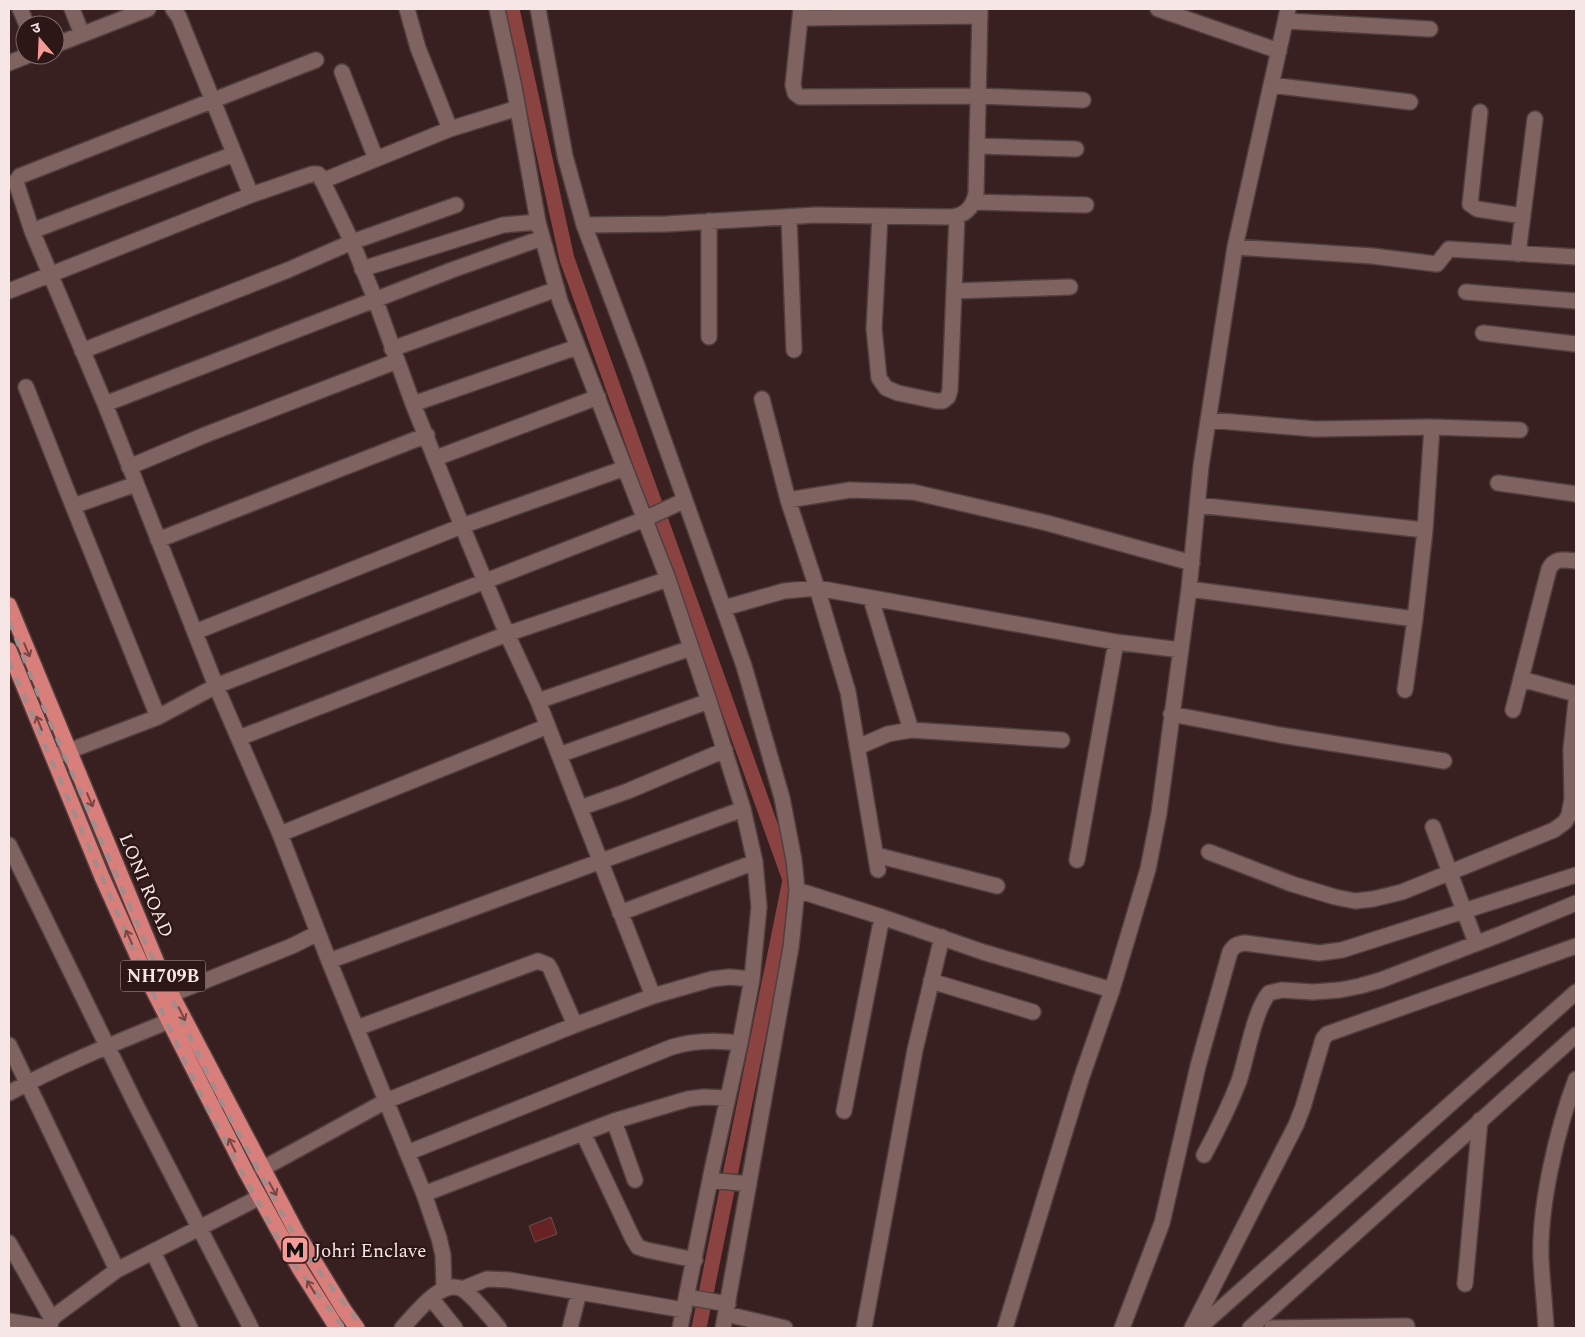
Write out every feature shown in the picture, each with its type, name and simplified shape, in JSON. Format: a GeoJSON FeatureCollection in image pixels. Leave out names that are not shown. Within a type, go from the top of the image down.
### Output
{"type":"FeatureCollection","features":[{"type":"Feature","properties":{"kind":"highway","name":"LONI ROAD"},"geometry":{"type":"LineString","coordinates":[[9,605],[172,994],[297,1233],[357,1328]]}},
{"type":"Feature","properties":{"kind":"highway","name":"LONI ROAD"},"geometry":{"type":"LineString","coordinates":[[9,650],[102,877],[149,982],[246,1172],[299,1268],[337,1328]]}},
{"type":"Feature","properties":{"kind":"street"},"geometry":{"type":"LineString","coordinates":[[72,9],[82,34]]}},
{"type":"Feature","properties":{"kind":"street"},"geometry":{"type":"LineString","coordinates":[[65,41],[129,12],[148,9]]}},
{"type":"Feature","properties":{"kind":"street"},"geometry":{"type":"LineString","coordinates":[[173,9],[179,17],[251,195]]}},
{"type":"Feature","properties":{"kind":"street"},"geometry":{"type":"LineString","coordinates":[[407,9],[418,48],[450,129]]}},
{"type":"Feature","properties":{"kind":"street"},"geometry":{"type":"LineString","coordinates":[[497,9],[518,108],[538,222],[557,290],[577,347],[625,468],[651,516],[668,579],[743,809],[755,862],[760,907],[752,979],[728,1098],[729,1182],[726,1316]]}},
{"type":"Feature","properties":{"kind":"street"},"geometry":{"type":"LineString","coordinates":[[538,9],[564,156],[584,225],[679,503],[724,608],[744,666],[782,798],[794,860],[797,890],[791,947],[729,1182],[695,1260],[696,1302],[680,1328]]}},
{"type":"Feature","properties":{"kind":"street"},"geometry":{"type":"LineString","coordinates":[[1158,9],[1279,51]]}},
{"type":"Feature","properties":{"kind":"street"},"geometry":{"type":"LineString","coordinates":[[584,225],[666,224],[816,215],[957,216],[966,213],[974,202],[976,193],[977,96],[980,12],[800,13],[792,85],[795,93],[800,97],[977,96],[1083,100]]}},
{"type":"Feature","properties":{"kind":"street"},"geometry":{"type":"LineString","coordinates":[[1005,1328],[1081,1079],[1112,990],[1148,869],[1159,813],[1189,589],[1200,466],[1235,247],[1287,15],[1430,29]]}},
{"type":"Feature","properties":{"kind":"street"},"geometry":{"type":"LineString","coordinates":[[316,60],[20,176],[16,182],[32,231],[105,404],[216,686],[280,834],[329,961],[424,1194],[441,1247],[444,1288]]}},
{"type":"Feature","properties":{"kind":"street"},"geometry":{"type":"LineString","coordinates":[[342,72],[376,159]]}},
{"type":"Feature","properties":{"kind":"street"},"geometry":{"type":"LineString","coordinates":[[1271,85],[1410,102]]}},
{"type":"Feature","properties":{"kind":"street"},"geometry":{"type":"LineString","coordinates":[[322,181],[450,129],[518,108]]}},
{"type":"Feature","properties":{"kind":"street"},"geometry":{"type":"LineString","coordinates":[[1480,112],[1470,204],[1476,209],[1523,216]]}},
{"type":"Feature","properties":{"kind":"street"},"geometry":{"type":"LineString","coordinates":[[1518,254],[1535,119]]}},
{"type":"Feature","properties":{"kind":"street"},"geometry":{"type":"LineString","coordinates":[[977,146],[1076,149]]}},
{"type":"Feature","properties":{"kind":"street"},"geometry":{"type":"LineString","coordinates":[[32,231],[234,154]]}},
{"type":"Feature","properties":{"kind":"street"},"geometry":{"type":"LineString","coordinates":[[9,291],[50,273],[251,195],[312,174],[318,174],[352,242],[413,404],[507,634],[538,701],[653,996]]}},
{"type":"Feature","properties":{"kind":"street"},"geometry":{"type":"LineString","coordinates":[[974,202],[1086,205]]}},
{"type":"Feature","properties":{"kind":"street"},"geometry":{"type":"LineString","coordinates":[[82,351],[295,267],[352,242],[456,204]]}},
{"type":"Feature","properties":{"kind":"street"},"geometry":{"type":"LineString","coordinates":[[880,216],[874,329],[879,378],[886,388],[898,393],[936,402],[943,401],[948,397],[955,291],[957,216]]}},
{"type":"Feature","properties":{"kind":"street"},"geometry":{"type":"LineString","coordinates":[[789,217],[794,350]]}},
{"type":"Feature","properties":{"kind":"street"},"geometry":{"type":"LineString","coordinates":[[709,221],[709,337]]}},
{"type":"Feature","properties":{"kind":"street"},"geometry":{"type":"LineString","coordinates":[[362,269],[503,225],[538,222]]}},
{"type":"Feature","properties":{"kind":"street"},"geometry":{"type":"LineString","coordinates":[[105,404],[375,299],[542,238]]}},
{"type":"Feature","properties":{"kind":"street"},"geometry":{"type":"LineString","coordinates":[[1235,247],[1372,256],[1437,264],[1449,249],[1576,257]]}},
{"type":"Feature","properties":{"kind":"street"},"geometry":{"type":"LineString","coordinates":[[955,291],[1070,287]]}},
{"type":"Feature","properties":{"kind":"street"},"geometry":{"type":"LineString","coordinates":[[129,467],[395,355],[557,290]]}},
{"type":"Feature","properties":{"kind":"street"},"geometry":{"type":"LineString","coordinates":[[1466,292],[1576,301]]}},
{"type":"Feature","properties":{"kind":"street"},"geometry":{"type":"LineString","coordinates":[[1483,333],[1576,344]]}},
{"type":"Feature","properties":{"kind":"street"},"geometry":{"type":"LineString","coordinates":[[413,404],[577,347]]}},
{"type":"Feature","properties":{"kind":"street"},"geometry":{"type":"LineString","coordinates":[[26,387],[158,717]]}},
{"type":"Feature","properties":{"kind":"street"},"geometry":{"type":"LineString","coordinates":[[436,458],[598,397]]}},
{"type":"Feature","properties":{"kind":"street"},"geometry":{"type":"LineString","coordinates":[[762,399],[788,500],[818,588],[848,692],[878,870]]}},
{"type":"Feature","properties":{"kind":"street"},"geometry":{"type":"LineString","coordinates":[[1208,420],[1315,429],[1432,427],[1520,430]]}},
{"type":"Feature","properties":{"kind":"street"},"geometry":{"type":"LineString","coordinates":[[1405,690],[1425,530],[1432,427]]}},
{"type":"Feature","properties":{"kind":"street"},"geometry":{"type":"LineString","coordinates":[[158,540],[426,435]]}},
{"type":"Feature","properties":{"kind":"street"},"geometry":{"type":"LineString","coordinates":[[195,632],[462,526],[625,468]]}},
{"type":"Feature","properties":{"kind":"street"},"geometry":{"type":"LineString","coordinates":[[1498,483],[1576,494]]}},
{"type":"Feature","properties":{"kind":"street"},"geometry":{"type":"LineString","coordinates":[[72,506],[136,484]]}},
{"type":"Feature","properties":{"kind":"street"},"geometry":{"type":"LineString","coordinates":[[788,500],[850,490],[913,492],[1047,523],[1192,563]]}},
{"type":"Feature","properties":{"kind":"street"},"geometry":{"type":"LineString","coordinates":[[53,756],[158,717],[216,686],[651,516],[679,503]]}},
{"type":"Feature","properties":{"kind":"street"},"geometry":{"type":"LineString","coordinates":[[1197,505],[1425,530]]}},
{"type":"Feature","properties":{"kind":"street"},"geometry":{"type":"LineString","coordinates":[[1513,710],[1549,569],[1554,561],[1560,559],[1576,561]]}},
{"type":"Feature","properties":{"kind":"street"},"geometry":{"type":"LineString","coordinates":[[239,738],[507,634],[668,579]]}},
{"type":"Feature","properties":{"kind":"street"},"geometry":{"type":"LineString","coordinates":[[724,608],[784,591],[818,588],[1116,642],[1181,650]]}},
{"type":"Feature","properties":{"kind":"street"},"geometry":{"type":"LineString","coordinates":[[1189,589],[1415,619]]}},
{"type":"Feature","properties":{"kind":"street"},"geometry":{"type":"LineString","coordinates":[[871,598],[911,730]]}},
{"type":"Feature","properties":{"kind":"street"},"geometry":{"type":"LineString","coordinates":[[1077,860],[1116,642]]}},
{"type":"Feature","properties":{"kind":"street"},"geometry":{"type":"LineString","coordinates":[[538,701],[691,648]]}},
{"type":"Feature","properties":{"kind":"street"},"geometry":{"type":"LineString","coordinates":[[1521,679],[1576,694]]}},
{"type":"Feature","properties":{"kind":"street"},"geometry":{"type":"LineString","coordinates":[[559,755],[709,700]]}},
{"type":"Feature","properties":{"kind":"street"},"geometry":{"type":"LineString","coordinates":[[1208,852],[1292,884],[1355,901],[1402,892],[1450,874],[1554,830],[1565,822],[1569,815],[1572,799],[1571,749],[1576,701]]}},
{"type":"Feature","properties":{"kind":"street"},"geometry":{"type":"LineString","coordinates":[[1171,714],[1280,735],[1444,761]]}},
{"type":"Feature","properties":{"kind":"street"},"geometry":{"type":"LineString","coordinates":[[280,834],[548,726]]}},
{"type":"Feature","properties":{"kind":"street"},"geometry":{"type":"LineString","coordinates":[[858,747],[888,734],[911,730],[1062,740]]}},
{"type":"Feature","properties":{"kind":"street"},"geometry":{"type":"LineString","coordinates":[[580,808],[628,791],[725,750]]}},
{"type":"Feature","properties":{"kind":"street"},"geometry":{"type":"LineString","coordinates":[[329,961],[743,809]]}},
{"type":"Feature","properties":{"kind":"street"},"geometry":{"type":"LineString","coordinates":[[1433,827],[1476,943]]}},
{"type":"Feature","properties":{"kind":"street"},"geometry":{"type":"LineString","coordinates":[[9,845],[107,1046],[251,1328]]}},
{"type":"Feature","properties":{"kind":"street"},"geometry":{"type":"LineString","coordinates":[[876,855],[997,886]]}},
{"type":"Feature","properties":{"kind":"street"},"geometry":{"type":"LineString","coordinates":[[620,912],[755,862]]}},
{"type":"Feature","properties":{"kind":"street"},"geometry":{"type":"LineString","coordinates":[[1122,1328],[1162,1223],[1198,1066],[1230,952],[1234,946],[1253,943],[1330,953],[1378,940],[1576,875]]}},
{"type":"Feature","properties":{"kind":"street"},"geometry":{"type":"LineString","coordinates":[[797,890],[983,952],[1112,990]]}},
{"type":"Feature","properties":{"kind":"street"},"geometry":{"type":"LineString","coordinates":[[1204,1155],[1221,1125],[1239,1080],[1254,1028],[1269,992],[1282,990],[1314,992],[1340,990],[1381,980],[1576,903]]}},
{"type":"Feature","properties":{"kind":"street"},"geometry":{"type":"LineString","coordinates":[[844,1111],[882,917]]}},
{"type":"Feature","properties":{"kind":"street"},"geometry":{"type":"LineString","coordinates":[[172,994],[292,946],[318,933]]}},
{"type":"Feature","properties":{"kind":"street"},"geometry":{"type":"LineString","coordinates":[[864,1328],[915,1050],[942,937]]}},
{"type":"Feature","properties":{"kind":"street"},"geometry":{"type":"LineString","coordinates":[[1192,1328],[1296,1124],[1323,1039],[1327,1034],[1576,946]]}},
{"type":"Feature","properties":{"kind":"street"},"geometry":{"type":"LineString","coordinates":[[357,1028],[538,961],[548,965],[551,970],[575,1026]]}},
{"type":"Feature","properties":{"kind":"street"},"geometry":{"type":"LineString","coordinates":[[262,1169],[386,1101],[575,1026],[653,996],[712,979],[729,977],[752,979]]}},
{"type":"Feature","properties":{"kind":"street"},"geometry":{"type":"LineString","coordinates":[[931,981],[1033,1012]]}},
{"type":"Feature","properties":{"kind":"street"},"geometry":{"type":"LineString","coordinates":[[1199,1328],[1576,992]]}},
{"type":"Feature","properties":{"kind":"street"},"geometry":{"type":"LineString","coordinates":[[9,1093],[107,1046],[168,1020]]}},
{"type":"Feature","properties":{"kind":"street"},"geometry":{"type":"LineString","coordinates":[[1250,1328],[1576,1035]]}},
{"type":"Feature","properties":{"kind":"street"},"geometry":{"type":"LineString","coordinates":[[407,1153],[672,1047],[718,1040],[740,1043]]}},
{"type":"Feature","properties":{"kind":"street"},"geometry":{"type":"LineString","coordinates":[[9,1045],[117,1270]]}},
{"type":"Feature","properties":{"kind":"street"},"geometry":{"type":"LineString","coordinates":[[1546,1328],[1541,1258],[1543,1221],[1552,1168],[1570,1120],[1576,1079]]}},
{"type":"Feature","properties":{"kind":"street"},"geometry":{"type":"LineString","coordinates":[[424,1194],[614,1121],[688,1099],[704,1097],[728,1098]]}},
{"type":"Feature","properties":{"kind":"street"},"geometry":{"type":"LineString","coordinates":[[1465,1284],[1480,1120]]}},
{"type":"Feature","properties":{"kind":"street"},"geometry":{"type":"LineString","coordinates":[[614,1121],[636,1180]]}},
{"type":"Feature","properties":{"kind":"street"},"geometry":{"type":"LineString","coordinates":[[583,1133],[638,1247],[695,1260]]}},
{"type":"Feature","properties":{"kind":"street"},"geometry":{"type":"LineString","coordinates":[[9,1321],[50,1325],[117,1270],[260,1197]]}},
{"type":"Feature","properties":{"kind":"street"},"geometry":{"type":"LineString","coordinates":[[9,1243],[50,1325]]}},
{"type":"Feature","properties":{"kind":"street"},"geometry":{"type":"LineString","coordinates":[[153,1252],[190,1328]]}},
{"type":"Feature","properties":{"kind":"street"},"geometry":{"type":"LineString","coordinates":[[402,1328],[430,1298],[444,1288],[462,1289],[487,1279],[499,1279],[579,1292],[696,1302],[726,1316],[785,1328]]}},
{"type":"Feature","properties":{"kind":"street"},"geometry":{"type":"LineString","coordinates":[[462,1289],[499,1328]]}},
{"type":"Feature","properties":{"kind":"street"},"geometry":{"type":"LineString","coordinates":[[570,1328],[579,1292]]}},
{"type":"Feature","properties":{"kind":"street"},"geometry":{"type":"LineString","coordinates":[[430,1298],[455,1328]]}},
{"type":"Feature","properties":{"kind":"street"},"geometry":{"type":"LineString","coordinates":[[1272,1328],[1407,1326]]}},
{"type":"Feature","properties":{"kind":"building"},"geometry":{"type":"Polygon","coordinates":[[[551,1217],[557,1234],[535,1242],[529,1226],[551,1217]]]}},
{"type":"Feature","properties":{"kind":"waterway"},"geometry":{"type":"LineString","coordinates":[[512,9],[567,259],[790,880],[699,1328]]}},
{"type":"Feature","properties":{"kind":"railway"},"geometry":{"type":"LineString","coordinates":[[9,621],[40,699],[147,946],[219,1098],[300,1246],[363,1328]]}},
{"type":"Feature","properties":{"kind":"railway"},"geometry":{"type":"LineString","coordinates":[[9,661],[134,952],[205,1104],[287,1255],[344,1328]]}},
{"type":"Feature","properties":{"kind":"place","name":"Johri Enclave"},"geometry":{"type":"Point","coordinates":[295,1250]}}]}
